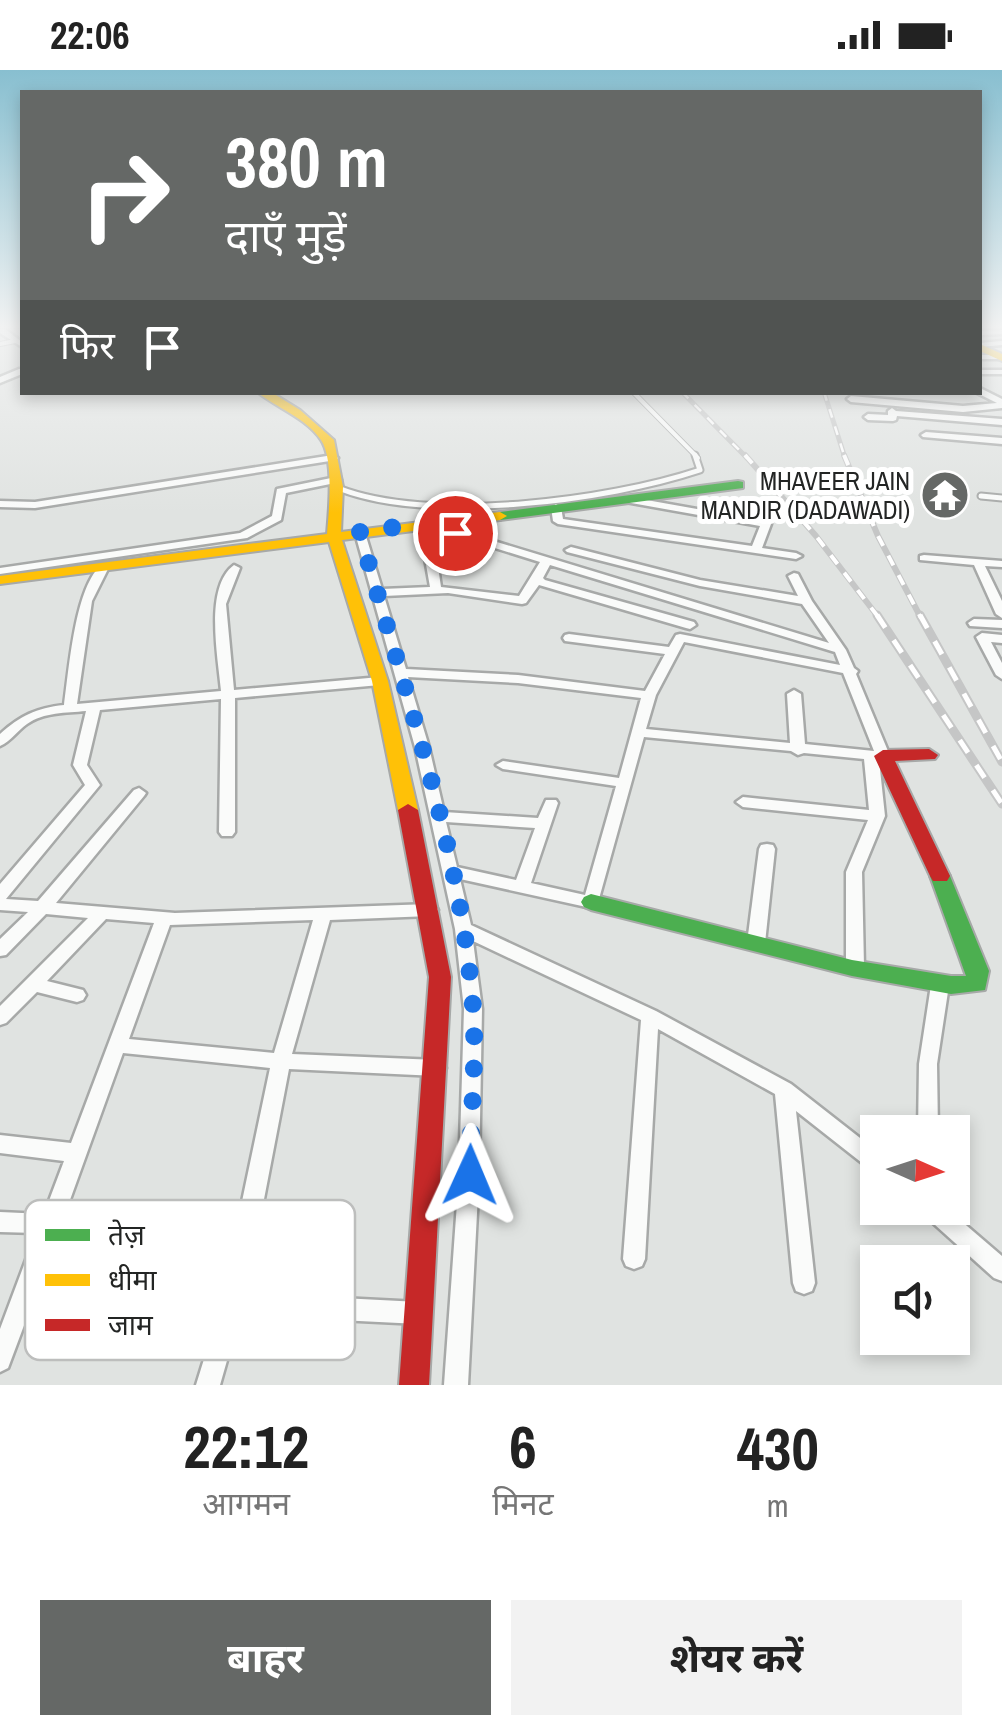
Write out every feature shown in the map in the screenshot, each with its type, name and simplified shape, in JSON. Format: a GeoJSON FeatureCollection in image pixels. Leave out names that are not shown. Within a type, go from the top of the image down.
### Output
{"type":"FeatureCollection","features":[{"type":"Feature","properties":{"kind":"street"},"geometry":{"type":"LineString","coordinates":[[267,395],[318,428],[334,458],[334,537],[380,682],[430,910],[440,978],[437,1068],[414,1385]]}},
{"type":"Feature","properties":{"kind":"street"},"geometry":{"type":"LineString","coordinates":[[851,399],[970,410],[1002,404]]}},
{"type":"Feature","properties":{"kind":"street"},"geometry":{"type":"LineString","coordinates":[[868,418],[893,418],[887,402]]}},
{"type":"Feature","properties":{"kind":"street"},"geometry":{"type":"LineString","coordinates":[[893,413],[1002,422]]}},
{"type":"Feature","properties":{"kind":"street"},"geometry":{"type":"LineString","coordinates":[[926,435],[1002,441]]}},
{"type":"Feature","properties":{"kind":"street"},"geometry":{"type":"LineString","coordinates":[[0,504],[35,505],[334,458]]}},
{"type":"Feature","properties":{"kind":"street"},"geometry":{"type":"LineString","coordinates":[[0,571],[244,536],[277,518],[281,491],[336,484]]}},
{"type":"Feature","properties":{"kind":"street"},"geometry":{"type":"LineString","coordinates":[[0,580],[738,486]]}},
{"type":"Feature","properties":{"kind":"street"},"geometry":{"type":"LineString","coordinates":[[624,499],[766,524],[756,550]]}},
{"type":"Feature","properties":{"kind":"street"},"geometry":{"type":"LineString","coordinates":[[556,507],[558,521],[796,556]]}},
{"type":"Feature","properties":{"kind":"street"},"geometry":{"type":"LineString","coordinates":[[425,523],[701,611],[840,650]]}},
{"type":"Feature","properties":{"kind":"street"},"geometry":{"type":"LineString","coordinates":[[360,532],[402,673],[437,816],[463,929],[473,1009],[470,1175],[456,1385]]}},
{"type":"Feature","properties":{"kind":"street"},"geometry":{"type":"LineString","coordinates":[[571,550],[723,586],[806,600]]}},
{"type":"Feature","properties":{"kind":"street"},"geometry":{"type":"LineString","coordinates":[[430,553],[436,590]]}},
{"type":"Feature","properties":{"kind":"street"},"geometry":{"type":"LineString","coordinates":[[924,558],[1002,564]]}},
{"type":"Feature","properties":{"kind":"street"},"geometry":{"type":"LineString","coordinates":[[377,593],[436,590],[522,600],[546,562]]}},
{"type":"Feature","properties":{"kind":"street"},"geometry":{"type":"LineString","coordinates":[[978,562],[1002,614]]}},
{"type":"Feature","properties":{"kind":"street"},"geometry":{"type":"LineString","coordinates":[[70,707],[86,601],[103,567]]}},
{"type":"Feature","properties":{"kind":"street"},"geometry":{"type":"LineString","coordinates":[[228,832],[228,694],[220,604],[234,568]]}},
{"type":"Feature","properties":{"kind":"street"},"geometry":{"type":"LineString","coordinates":[[450,871],[855,967],[940,984],[977,984],[980,975],[932,855],[877,756],[852,671],[794,576]]}},
{"type":"Feature","properties":{"kind":"street"},"geometry":{"type":"LineString","coordinates":[[538,579],[681,638]]}},
{"type":"Feature","properties":{"kind":"street"},"geometry":{"type":"LineString","coordinates":[[591,902],[649,695],[681,638],[723,586]]}},
{"type":"Feature","properties":{"kind":"street"},"geometry":{"type":"LineString","coordinates":[[974,623],[1002,624]]}},
{"type":"Feature","properties":{"kind":"street"},"geometry":{"type":"LineString","coordinates":[[569,638],[681,638],[852,671]]}},
{"type":"Feature","properties":{"kind":"street"},"geometry":{"type":"LineString","coordinates":[[1002,640],[981,638],[1002,675]]}},
{"type":"Feature","properties":{"kind":"street"},"geometry":{"type":"LineString","coordinates":[[402,673],[518,678],[649,695]]}},
{"type":"Feature","properties":{"kind":"street"},"geometry":{"type":"LineString","coordinates":[[0,742],[33,714],[70,707],[380,682]]}},
{"type":"Feature","properties":{"kind":"street"},"geometry":{"type":"LineString","coordinates":[[794,694],[798,751]]}},
{"type":"Feature","properties":{"kind":"street"},"geometry":{"type":"LineString","coordinates":[[0,894],[93,785],[80,765],[94,705]]}},
{"type":"Feature","properties":{"kind":"street"},"geometry":{"type":"LineString","coordinates":[[638,732],[798,751],[929,755]]}},
{"type":"Feature","properties":{"kind":"street"},"geometry":{"type":"LineString","coordinates":[[855,967],[854,872],[877,816],[877,756]]}},
{"type":"Feature","properties":{"kind":"street"},"geometry":{"type":"LineString","coordinates":[[504,764],[624,784]]}},
{"type":"Feature","properties":{"kind":"street"},"geometry":{"type":"LineString","coordinates":[[0,950],[42,908],[139,793]]}},
{"type":"Feature","properties":{"kind":"street"},"geometry":{"type":"LineString","coordinates":[[743,802],[877,816]]}},
{"type":"Feature","properties":{"kind":"street"},"geometry":{"type":"LineString","coordinates":[[522,886],[550,803]]}},
{"type":"Feature","properties":{"kind":"street"},"geometry":{"type":"LineString","coordinates":[[437,816],[545,824]]}},
{"type":"Feature","properties":{"kind":"street"},"geometry":{"type":"LineString","coordinates":[[756,943],[767,848]]}},
{"type":"Feature","properties":{"kind":"street"},"geometry":{"type":"LineString","coordinates":[[0,904],[164,918],[430,910]]}},
{"type":"Feature","properties":{"kind":"street"},"geometry":{"type":"LineString","coordinates":[[0,1018],[102,913]]}},
{"type":"Feature","properties":{"kind":"street"},"geometry":{"type":"LineString","coordinates":[[253,1200],[281,1061],[323,914]]}},
{"type":"Feature","properties":{"kind":"street"},"geometry":{"type":"LineString","coordinates":[[58,1200],[164,918]]}},
{"type":"Feature","properties":{"kind":"street"},"geometry":{"type":"LineString","coordinates":[[463,929],[650,1016],[784,1090],[860,1150]]}},
{"type":"Feature","properties":{"kind":"street"},"geometry":{"type":"LineString","coordinates":[[33,984],[77,995]]}},
{"type":"Feature","properties":{"kind":"street"},"geometry":{"type":"LineString","coordinates":[[928,1115],[928,1064],[940,984]]}},
{"type":"Feature","properties":{"kind":"street"},"geometry":{"type":"LineString","coordinates":[[634,1259],[650,1016]]}},
{"type":"Feature","properties":{"kind":"street"},"geometry":{"type":"LineString","coordinates":[[116,1045],[281,1061],[437,1068]]}},
{"type":"Feature","properties":{"kind":"street"},"geometry":{"type":"LineString","coordinates":[[784,1090],[804,1284]]}},
{"type":"Feature","properties":{"kind":"street"},"geometry":{"type":"LineString","coordinates":[[0,1144],[76,1153]]}},
{"type":"Feature","properties":{"kind":"street"},"geometry":{"type":"LineString","coordinates":[[0,1222],[25,1223]]}},
{"type":"Feature","properties":{"kind":"street"},"geometry":{"type":"LineString","coordinates":[[951,1225],[1002,1270]]}},
{"type":"Feature","properties":{"kind":"street"},"geometry":{"type":"LineString","coordinates":[[0,1360],[25,1298]]}},
{"type":"Feature","properties":{"kind":"street"},"geometry":{"type":"LineString","coordinates":[[355,1310],[419,1313]]}},
{"type":"Feature","properties":{"kind":"street"},"geometry":{"type":"LineString","coordinates":[[208,1385],[215,1360]]}},
{"type":"Feature","properties":{"kind":"lane"},"geometry":{"type":"LineString","coordinates":[[336,484],[387,505],[446,508],[694,474],[700,460],[636,395]]}},
{"type":"Feature","properties":{"kind":"lane"},"geometry":{"type":"LineString","coordinates":[[981,496],[1002,498]]}},
{"type":"Feature","properties":{"kind":"railway"},"geometry":{"type":"LineString","coordinates":[[685,395],[747,458]]}},
{"type":"Feature","properties":{"kind":"railway"},"geometry":{"type":"LineString","coordinates":[[825,395],[844,455]]}},
{"type":"Feature","properties":{"kind":"railway"},"geometry":{"type":"LineString","coordinates":[[745,455],[816,536],[879,618]]}},
{"type":"Feature","properties":{"kind":"railway"},"geometry":{"type":"LineString","coordinates":[[844,455],[878,536],[921,618]]}},
{"type":"Feature","properties":{"kind":"railway"},"geometry":{"type":"LineString","coordinates":[[920,615],[1002,762]]}},
{"type":"Feature","properties":{"kind":"railway"},"geometry":{"type":"LineString","coordinates":[[879,618],[1002,804]]}},
{"type":"Feature","properties":{"kind":"traffic: fast"},"geometry":{"type":"LineString","coordinates":[[500,516],[738,485]]}},
{"type":"Feature","properties":{"kind":"traffic: fast"},"geometry":{"type":"LineString","coordinates":[[591,902],[852,968],[951,985],[977,984],[978,971],[940,876]]}},
{"type":"Feature","properties":{"kind":"traffic: slow"},"geometry":{"type":"LineString","coordinates":[[267,395],[296,412],[328,440],[337,487],[334,537],[380,681],[408,810]]}},
{"type":"Feature","properties":{"kind":"traffic: slow"},"geometry":{"type":"LineString","coordinates":[[0,580],[500,516]]}},
{"type":"Feature","properties":{"kind":"traffic: jam"},"geometry":{"type":"LineString","coordinates":[[929,755],[883,756],[940,876]]}},
{"type":"Feature","properties":{"kind":"traffic: jam"},"geometry":{"type":"LineString","coordinates":[[408,810],[440,977],[414,1385]]}},
{"type":"Feature","properties":{"kind":"place","name":"MHAVEER JAIN MANDIR (DADAWADI)"},"geometry":{"type":"Point","coordinates":[945,495]}},
{"type":"Feature","properties":{"kind":"route"},"geometry":{"type":"LineString","coordinates":[[455,533],[425,523],[360,532],[422,746],[463,929],[473,1009],[470,1175]]}}]}
